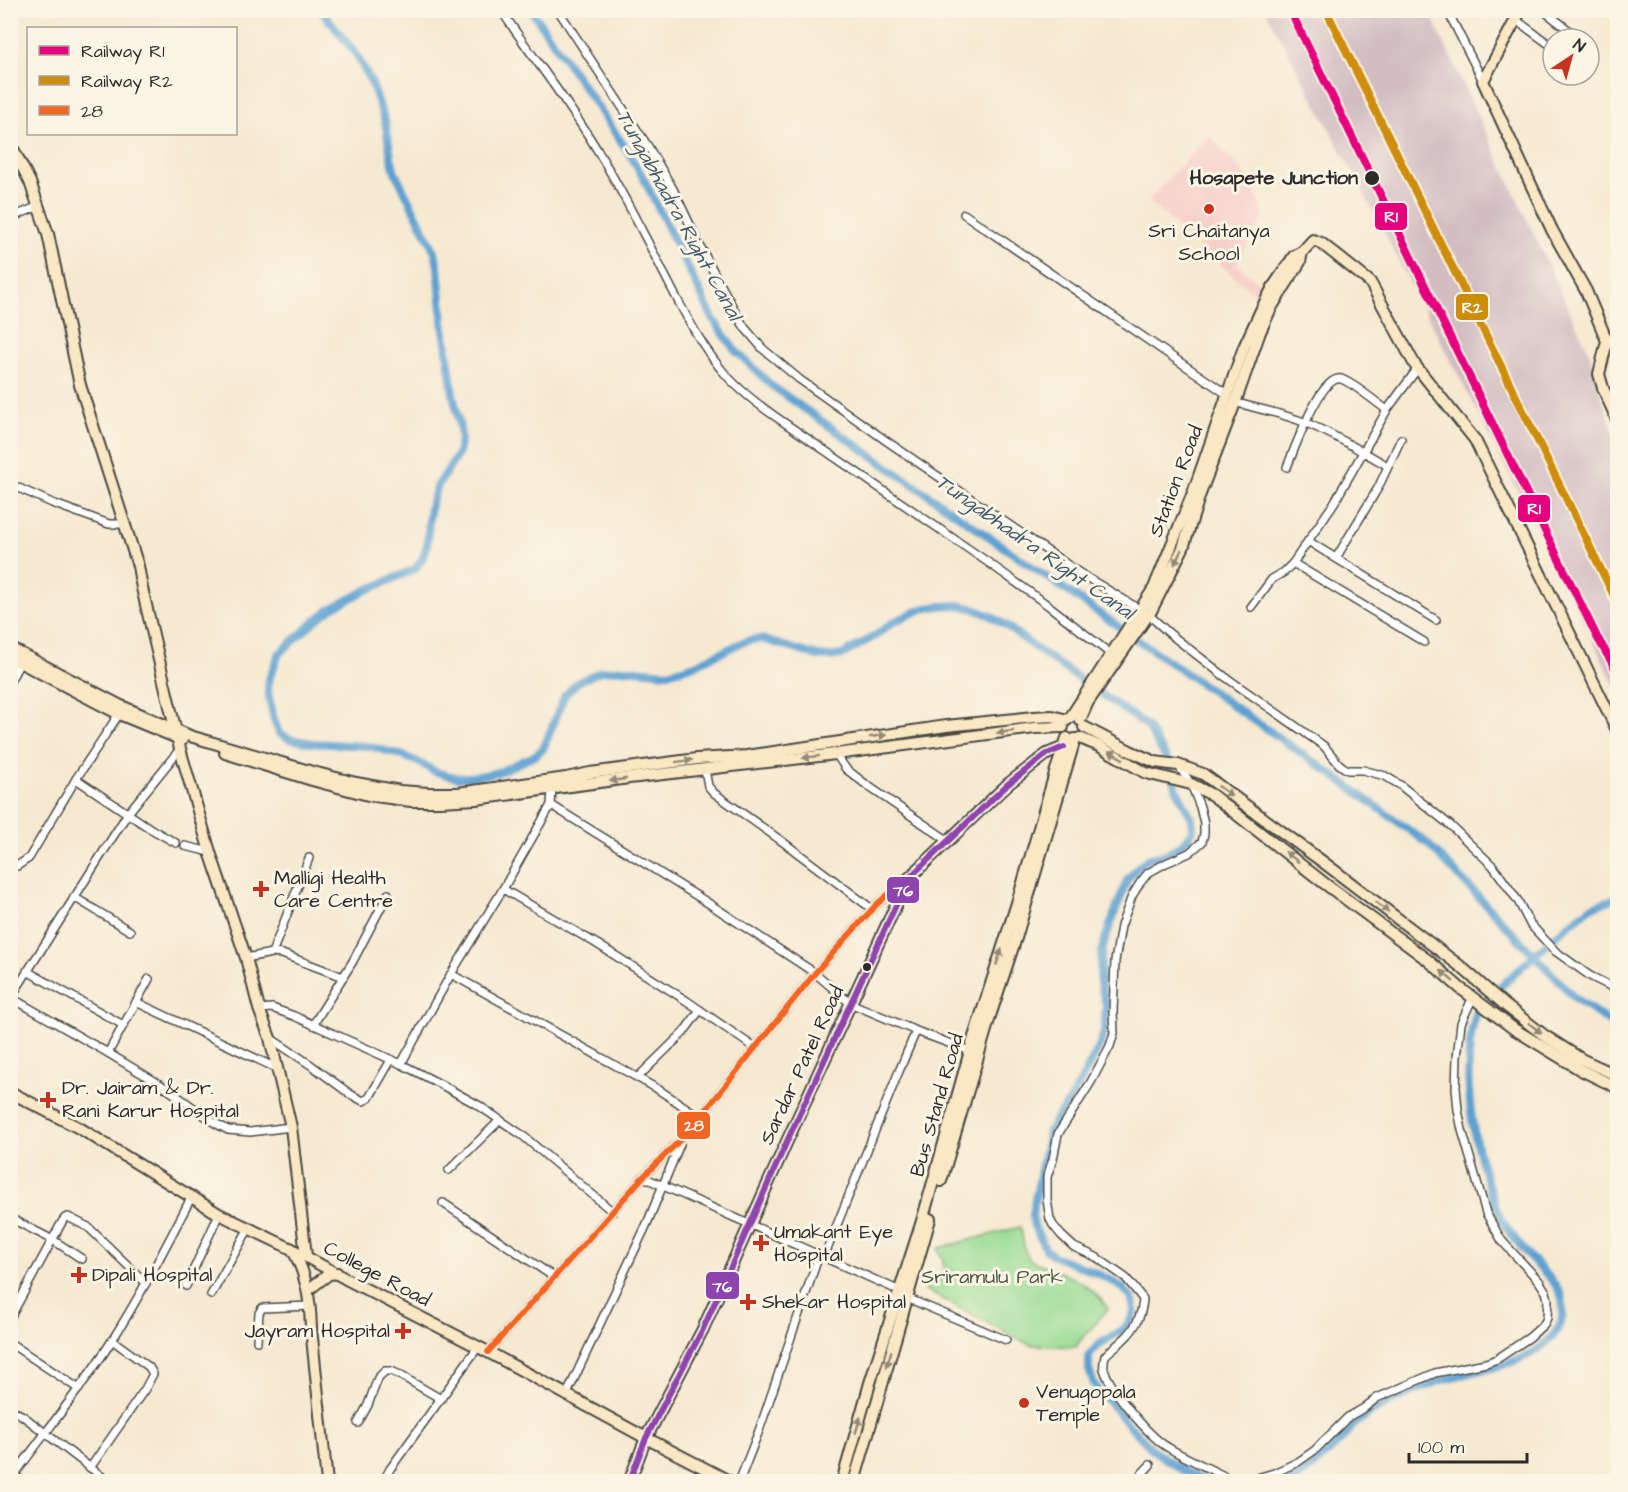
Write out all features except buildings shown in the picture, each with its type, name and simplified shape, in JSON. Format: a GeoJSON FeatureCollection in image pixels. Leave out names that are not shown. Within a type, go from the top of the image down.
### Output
{"type":"FeatureCollection","features":[{"type":"Feature","properties":{"kind":"street"},"geometry":{"type":"LineString","coordinates":[[501,10],[602,157],[692,327],[722,370],[755,402],[769,412],[1117,652]]}},
{"type":"Feature","properties":{"kind":"street"},"geometry":{"type":"LineString","coordinates":[[558,10],[649,148],[673,189],[737,315],[763,349],[799,379],[888,442],[1170,634],[1224,676],[1324,746],[1343,767],[1348,770],[1363,770],[1385,776],[1400,785],[1451,826],[1493,866],[1518,901],[1530,924],[1555,951],[1590,976],[1617,990]]}},
{"type":"Feature","properties":{"kind":"street"},"geometry":{"type":"LineString","coordinates":[[1447,10],[1483,81],[1552,230],[1586,291],[1599,321],[1606,341],[1599,374],[1617,422]]}},
{"type":"Feature","properties":{"kind":"street"},"geometry":{"type":"LineString","coordinates":[[1543,10],[1565,27]]}},
{"type":"Feature","properties":{"kind":"street"},"geometry":{"type":"LineString","coordinates":[[1483,81],[1519,15],[1541,36]]}},
{"type":"Feature","properties":{"kind":"street"},"geometry":{"type":"LineString","coordinates":[[10,143],[30,182],[39,206],[56,266],[80,385],[138,566],[178,739],[210,852],[270,1038],[291,1127],[306,1256]]}},
{"type":"Feature","properties":{"kind":"street"},"geometry":{"type":"LineString","coordinates":[[12,215],[39,206]]}},
{"type":"Feature","properties":{"kind":"street"},"geometry":{"type":"LineString","coordinates":[[964,214],[1229,399],[1306,423],[1388,466]]}},
{"type":"Feature","properties":{"kind":"street","name":"Station Road"},"geometry":{"type":"LineString","coordinates":[[1143,615],[1183,548],[1229,399],[1270,308],[1300,262],[1302,252],[1313,240],[1370,282],[1418,369],[1475,440],[1617,732]]}},
{"type":"Feature","properties":{"kind":"street"},"geometry":{"type":"LineString","coordinates":[[1251,607],[1272,579],[1293,563],[1334,503],[1387,410],[1418,369]]}},
{"type":"Feature","properties":{"kind":"street"},"geometry":{"type":"LineString","coordinates":[[1287,467],[1312,408],[1322,392],[1336,379],[1348,383],[1387,410]]}},
{"type":"Feature","properties":{"kind":"street"},"geometry":{"type":"LineString","coordinates":[[1336,558],[1366,509],[1401,439]]}},
{"type":"Feature","properties":{"kind":"street"},"geometry":{"type":"LineString","coordinates":[[10,484],[52,503],[109,524],[124,524]]}},
{"type":"Feature","properties":{"kind":"street"},"geometry":{"type":"LineString","coordinates":[[1308,541],[1436,620]]}},
{"type":"Feature","properties":{"kind":"street"},"geometry":{"type":"LineString","coordinates":[[1293,563],[1424,642]]}},
{"type":"Feature","properties":{"kind":"street"},"geometry":{"type":"LineString","coordinates":[[1143,615],[1064,734],[1071,741],[1099,746],[1151,775],[1187,783],[1212,795],[1514,1029],[1551,1053],[1617,1088]]}},
{"type":"Feature","properties":{"kind":"street"},"geometry":{"type":"LineString","coordinates":[[10,648],[18,658],[118,714],[178,739],[312,780],[379,797],[411,801],[476,800],[1073,722]]}},
{"type":"Feature","properties":{"kind":"street"},"geometry":{"type":"LineString","coordinates":[[18,658],[119,705],[178,739]]}},
{"type":"Feature","properties":{"kind":"street"},"geometry":{"type":"LineString","coordinates":[[10,681],[18,658]]}},
{"type":"Feature","properties":{"kind":"street"},"geometry":{"type":"LineString","coordinates":[[10,863],[17,866],[29,858],[118,714]]}},
{"type":"Feature","properties":{"kind":"street"},"geometry":{"type":"LineString","coordinates":[[291,1127],[250,1132],[228,1130],[166,1088],[11,998],[128,813],[178,739],[190,736],[345,780],[400,791],[458,793],[648,765],[747,756],[946,726],[1052,716],[1073,722],[1155,762],[1176,765],[1203,774],[1460,966],[1545,1036],[1581,1059],[1617,1076]]}},
{"type":"Feature","properties":{"kind":"street","name":"Bus Stand Road"},"geometry":{"type":"LineString","coordinates":[[854,1482],[904,1294],[975,1053],[1016,938],[1071,741],[1084,733],[1073,722]]}},
{"type":"Feature","properties":{"kind":"street","name":"Sardar Patel Road"},"geometry":{"type":"LineString","coordinates":[[629,1482],[645,1438],[703,1329],[908,879],[1008,784],[1047,754],[1071,741]]}},
{"type":"Feature","properties":{"kind":"street"},"geometry":{"type":"LineString","coordinates":[[836,754],[853,775],[947,840]]}},
{"type":"Feature","properties":{"kind":"street"},"geometry":{"type":"LineString","coordinates":[[1176,765],[1187,783],[1204,824],[1202,842],[1189,854],[1148,873],[1132,896],[1121,926],[1115,961],[1114,1033],[1110,1046],[1091,1082],[1058,1134],[1047,1177],[1050,1219],[1060,1235],[1074,1247],[1096,1257],[1126,1278],[1143,1299],[1138,1319],[1125,1339],[1105,1356],[1104,1367],[1117,1392],[1143,1425],[1169,1449],[1232,1480],[1250,1480],[1274,1473],[1307,1457],[1348,1417],[1377,1398],[1435,1373],[1475,1366],[1497,1359],[1519,1346],[1544,1324],[1547,1318],[1546,1292],[1539,1281],[1502,1241],[1486,1213],[1462,1130],[1457,1099],[1457,1057],[1461,1023],[1473,997]]}},
{"type":"Feature","properties":{"kind":"street"},"geometry":{"type":"LineString","coordinates":[[705,770],[708,786],[714,793],[872,909]]}},
{"type":"Feature","properties":{"kind":"street"},"geometry":{"type":"LineString","coordinates":[[76,779],[176,843]]}},
{"type":"Feature","properties":{"kind":"street"},"geometry":{"type":"LineString","coordinates":[[401,1064],[451,974],[551,805],[552,789]]}},
{"type":"Feature","properties":{"kind":"street"},"geometry":{"type":"LineString","coordinates":[[551,805],[815,973],[850,1003],[975,1053]]}},
{"type":"Feature","properties":{"kind":"street"},"geometry":{"type":"LineString","coordinates":[[185,846],[210,852]]}},
{"type":"Feature","properties":{"kind":"street"},"geometry":{"type":"LineString","coordinates":[[272,953],[309,858]]}},
{"type":"Feature","properties":{"kind":"street"},"geometry":{"type":"LineString","coordinates":[[383,1482],[441,1399],[483,1350],[554,1278],[643,1178],[682,1139],[815,973],[872,909],[908,879]]}},
{"type":"Feature","properties":{"kind":"street"},"geometry":{"type":"LineString","coordinates":[[503,889],[597,944],[755,1048]]}},
{"type":"Feature","properties":{"kind":"street"},"geometry":{"type":"LineString","coordinates":[[313,1025],[353,961],[388,894]]}},
{"type":"Feature","properties":{"kind":"street"},"geometry":{"type":"LineString","coordinates":[[74,897],[130,931]]}},
{"type":"Feature","properties":{"kind":"street"},"geometry":{"type":"LineString","coordinates":[[246,958],[272,953],[286,955],[343,978]]}},
{"type":"Feature","properties":{"kind":"street"},"geometry":{"type":"LineString","coordinates":[[27,971],[123,1025]]}},
{"type":"Feature","properties":{"kind":"street"},"geometry":{"type":"LineString","coordinates":[[451,974],[656,1088],[700,1117]]}},
{"type":"Feature","properties":{"kind":"street"},"geometry":{"type":"LineString","coordinates":[[108,1053],[149,979]]}},
{"type":"Feature","properties":{"kind":"street"},"geometry":{"type":"LineString","coordinates":[[136,1002],[276,1068]]}},
{"type":"Feature","properties":{"kind":"street"},"geometry":{"type":"LineString","coordinates":[[259,1009],[272,1008],[401,1064],[440,1084],[522,1135],[613,1212]]}},
{"type":"Feature","properties":{"kind":"street"},"geometry":{"type":"LineString","coordinates":[[637,1078],[683,1033],[700,1010]]}},
{"type":"Feature","properties":{"kind":"street"},"geometry":{"type":"LineString","coordinates":[[739,1482],[822,1256],[916,1031]]}},
{"type":"Feature","properties":{"kind":"street"},"geometry":{"type":"LineString","coordinates":[[270,1038],[363,1101],[369,1098],[391,1060]]}},
{"type":"Feature","properties":{"kind":"street","name":"College Road"},"geometry":{"type":"LineString","coordinates":[[10,1092],[81,1129],[219,1214],[306,1256],[731,1482]]}},
{"type":"Feature","properties":{"kind":"street"},"geometry":{"type":"LineString","coordinates":[[449,1170],[500,1120]]}},
{"type":"Feature","properties":{"kind":"street"},"geometry":{"type":"LineString","coordinates":[[566,1395],[646,1226],[682,1139]]}},
{"type":"Feature","properties":{"kind":"street"},"geometry":{"type":"LineString","coordinates":[[643,1178],[1006,1340]]}},
{"type":"Feature","properties":{"kind":"street"},"geometry":{"type":"LineString","coordinates":[[24,1482],[12,1476],[79,1389],[112,1341],[191,1198]]}},
{"type":"Feature","properties":{"kind":"street"},"geometry":{"type":"LineString","coordinates":[[443,1203],[554,1278]]}},
{"type":"Feature","properties":{"kind":"street"},"geometry":{"type":"LineString","coordinates":[[186,1286],[219,1214]]}},
{"type":"Feature","properties":{"kind":"street"},"geometry":{"type":"LineString","coordinates":[[10,1318],[65,1218],[68,1217],[81,1222],[95,1233],[146,1283]]}},
{"type":"Feature","properties":{"kind":"street"},"geometry":{"type":"LineString","coordinates":[[10,1218],[53,1240],[82,1259]]}},
{"type":"Feature","properties":{"kind":"street"},"geometry":{"type":"LineString","coordinates":[[211,1296],[249,1228]]}},
{"type":"Feature","properties":{"kind":"street"},"geometry":{"type":"LineString","coordinates":[[292,1249],[301,1264],[308,1290],[327,1482]]}},
{"type":"Feature","properties":{"kind":"street"},"geometry":{"type":"LineString","coordinates":[[308,1290],[329,1274],[337,1274]]}},
{"type":"Feature","properties":{"kind":"street","name":"Bus Stand Road"},"geometry":{"type":"LineString","coordinates":[[842,1482],[870,1383],[904,1294]]}},
{"type":"Feature","properties":{"kind":"street"},"geometry":{"type":"LineString","coordinates":[[257,1341],[259,1313],[262,1308],[310,1306]]}},
{"type":"Feature","properties":{"kind":"street"},"geometry":{"type":"LineString","coordinates":[[90,1468],[153,1374],[149,1367],[112,1341]]}},
{"type":"Feature","properties":{"kind":"street"},"geometry":{"type":"LineString","coordinates":[[10,1342],[79,1389]]}},
{"type":"Feature","properties":{"kind":"street"},"geometry":{"type":"LineString","coordinates":[[358,1423],[368,1405],[378,1378],[386,1371],[398,1374],[441,1399]]}},
{"type":"Feature","properties":{"kind":"street"},"geometry":{"type":"LineString","coordinates":[[10,1409],[23,1416],[109,1482]]}},
{"type":"Feature","properties":{"kind":"street"},"geometry":{"type":"LineString","coordinates":[[1134,1482],[1150,1465]]}},
{"type":"Feature","properties":{"kind":"shaded area"},"geometry":{"type":"Polygon","coordinates":[[[1266,11],[1429,11],[1590,354],[1617,444],[1617,691],[1550,552],[1357,180],[1266,11]]]}},
{"type":"Feature","properties":{"kind":"shaded area","name":"Sri Chaitanya School"},"geometry":{"type":"Polygon","coordinates":[[[1209,135],[1251,181],[1264,217],[1236,264],[1265,287],[1258,297],[1148,201],[1209,135]]]}},
{"type":"Feature","properties":{"kind":"green space","name":"Sriramulu Park"},"geometry":{"type":"Polygon","coordinates":[[[1020,1227],[1026,1254],[1030,1260],[1083,1284],[1108,1309],[1075,1347],[1030,1345],[925,1290],[925,1287],[940,1278],[942,1273],[943,1262],[939,1248],[1020,1227]]]}},
{"type":"Feature","properties":{"kind":"waterway"},"geometry":{"type":"LineString","coordinates":[[321,10],[356,54],[372,84],[385,121],[395,172],[435,252],[453,394],[461,438],[458,454],[438,485],[433,498],[427,545],[415,569],[332,608],[279,654],[269,679],[268,692],[279,733],[290,739],[312,743],[369,746],[401,755],[436,772],[459,778],[479,776],[499,772],[534,756],[543,749],[565,695],[578,682],[601,671],[625,669],[668,673],[695,665],[739,644],[761,639],[818,656],[842,655],[875,636],[893,622],[922,609],[958,605],[989,615],[1007,626],[1147,726],[1169,763],[1177,790],[1192,819],[1193,830],[1180,846],[1164,855],[1148,859],[1127,880],[1104,942],[1101,959],[1100,983],[1106,1004],[1104,1031],[1100,1045],[1070,1101],[1049,1131],[1032,1214],[1034,1226],[1046,1250],[1056,1257],[1108,1279],[1123,1288],[1133,1300],[1134,1311],[1125,1328],[1098,1345],[1089,1356],[1089,1370],[1094,1384],[1154,1451],[1205,1482]]}},
{"type":"Feature","properties":{"kind":"waterway","name":"Tungabhadra Right Canal"},"geometry":{"type":"LineString","coordinates":[[531,10],[627,150],[644,179],[713,319],[734,349],[772,386],[1333,775],[1427,843],[1575,998],[1609,1022],[1618,1025]]}},
{"type":"Feature","properties":{"kind":"waterway"},"geometry":{"type":"LineString","coordinates":[[1549,941],[1590,908],[1618,897]]}},
{"type":"Feature","properties":{"kind":"waterway"},"geometry":{"type":"LineString","coordinates":[[1494,993],[1544,946]]}},
{"type":"Feature","properties":{"kind":"waterway"},"geometry":{"type":"LineString","coordinates":[[1291,1482],[1317,1463],[1353,1426],[1382,1406],[1431,1384],[1499,1366],[1532,1353],[1546,1343],[1559,1326],[1563,1306],[1561,1295],[1553,1281],[1524,1250],[1502,1221],[1483,1170],[1472,1117],[1469,1081],[1470,1044],[1473,1022],[1478,1010]]}},
{"type":"Feature","properties":{"kind":"rail line","name":"R1"},"geometry":{"type":"LineString","coordinates":[[1290,10],[1597,637],[1618,673]]}},
{"type":"Feature","properties":{"kind":"rail line","name":"R2"},"geometry":{"type":"LineString","coordinates":[[1326,10],[1618,604]]}},
{"type":"Feature","properties":{"kind":"transit line","name":"76"},"geometry":{"type":"LineString","coordinates":[[629,1482],[646,1438],[703,1329],[908,879],[1008,784],[1047,754],[1064,747]]}},
{"type":"Feature","properties":{"kind":"transit line","name":"28"},"geometry":{"type":"LineString","coordinates":[[488,1352],[643,1177],[690,1130],[815,973],[877,904],[891,892]]}},
{"type":"Feature","properties":{"kind":"place","name":"Hosapete Junction"},"geometry":{"type":"Point","coordinates":[1372,178]}},
{"type":"Feature","properties":{"kind":"place","name":"Sri Chaitanya School"},"geometry":{"type":"Point","coordinates":[1209,209]}},
{"type":"Feature","properties":{"kind":"place","name":"Malligi Health Care Centre"},"geometry":{"type":"Point","coordinates":[261,889]}},
{"type":"Feature","properties":{"kind":"place","name":"Dr. Jairam & Dr. Rani Karur Hospital"},"geometry":{"type":"Point","coordinates":[48,1100]}},
{"type":"Feature","properties":{"kind":"place","name":"Umakant Eye Hospital"},"geometry":{"type":"Point","coordinates":[761,1243]}},
{"type":"Feature","properties":{"kind":"place","name":"Dipali Hospital"},"geometry":{"type":"Point","coordinates":[79,1275]}},
{"type":"Feature","properties":{"kind":"place","name":"Shekar Hospital"},"geometry":{"type":"Point","coordinates":[748,1302]}},
{"type":"Feature","properties":{"kind":"place","name":"Jayram Hospital"},"geometry":{"type":"Point","coordinates":[403,1331]}},
{"type":"Feature","properties":{"kind":"place","name":"Venugopala Temple"},"geometry":{"type":"Point","coordinates":[1024,1403]}}]}
